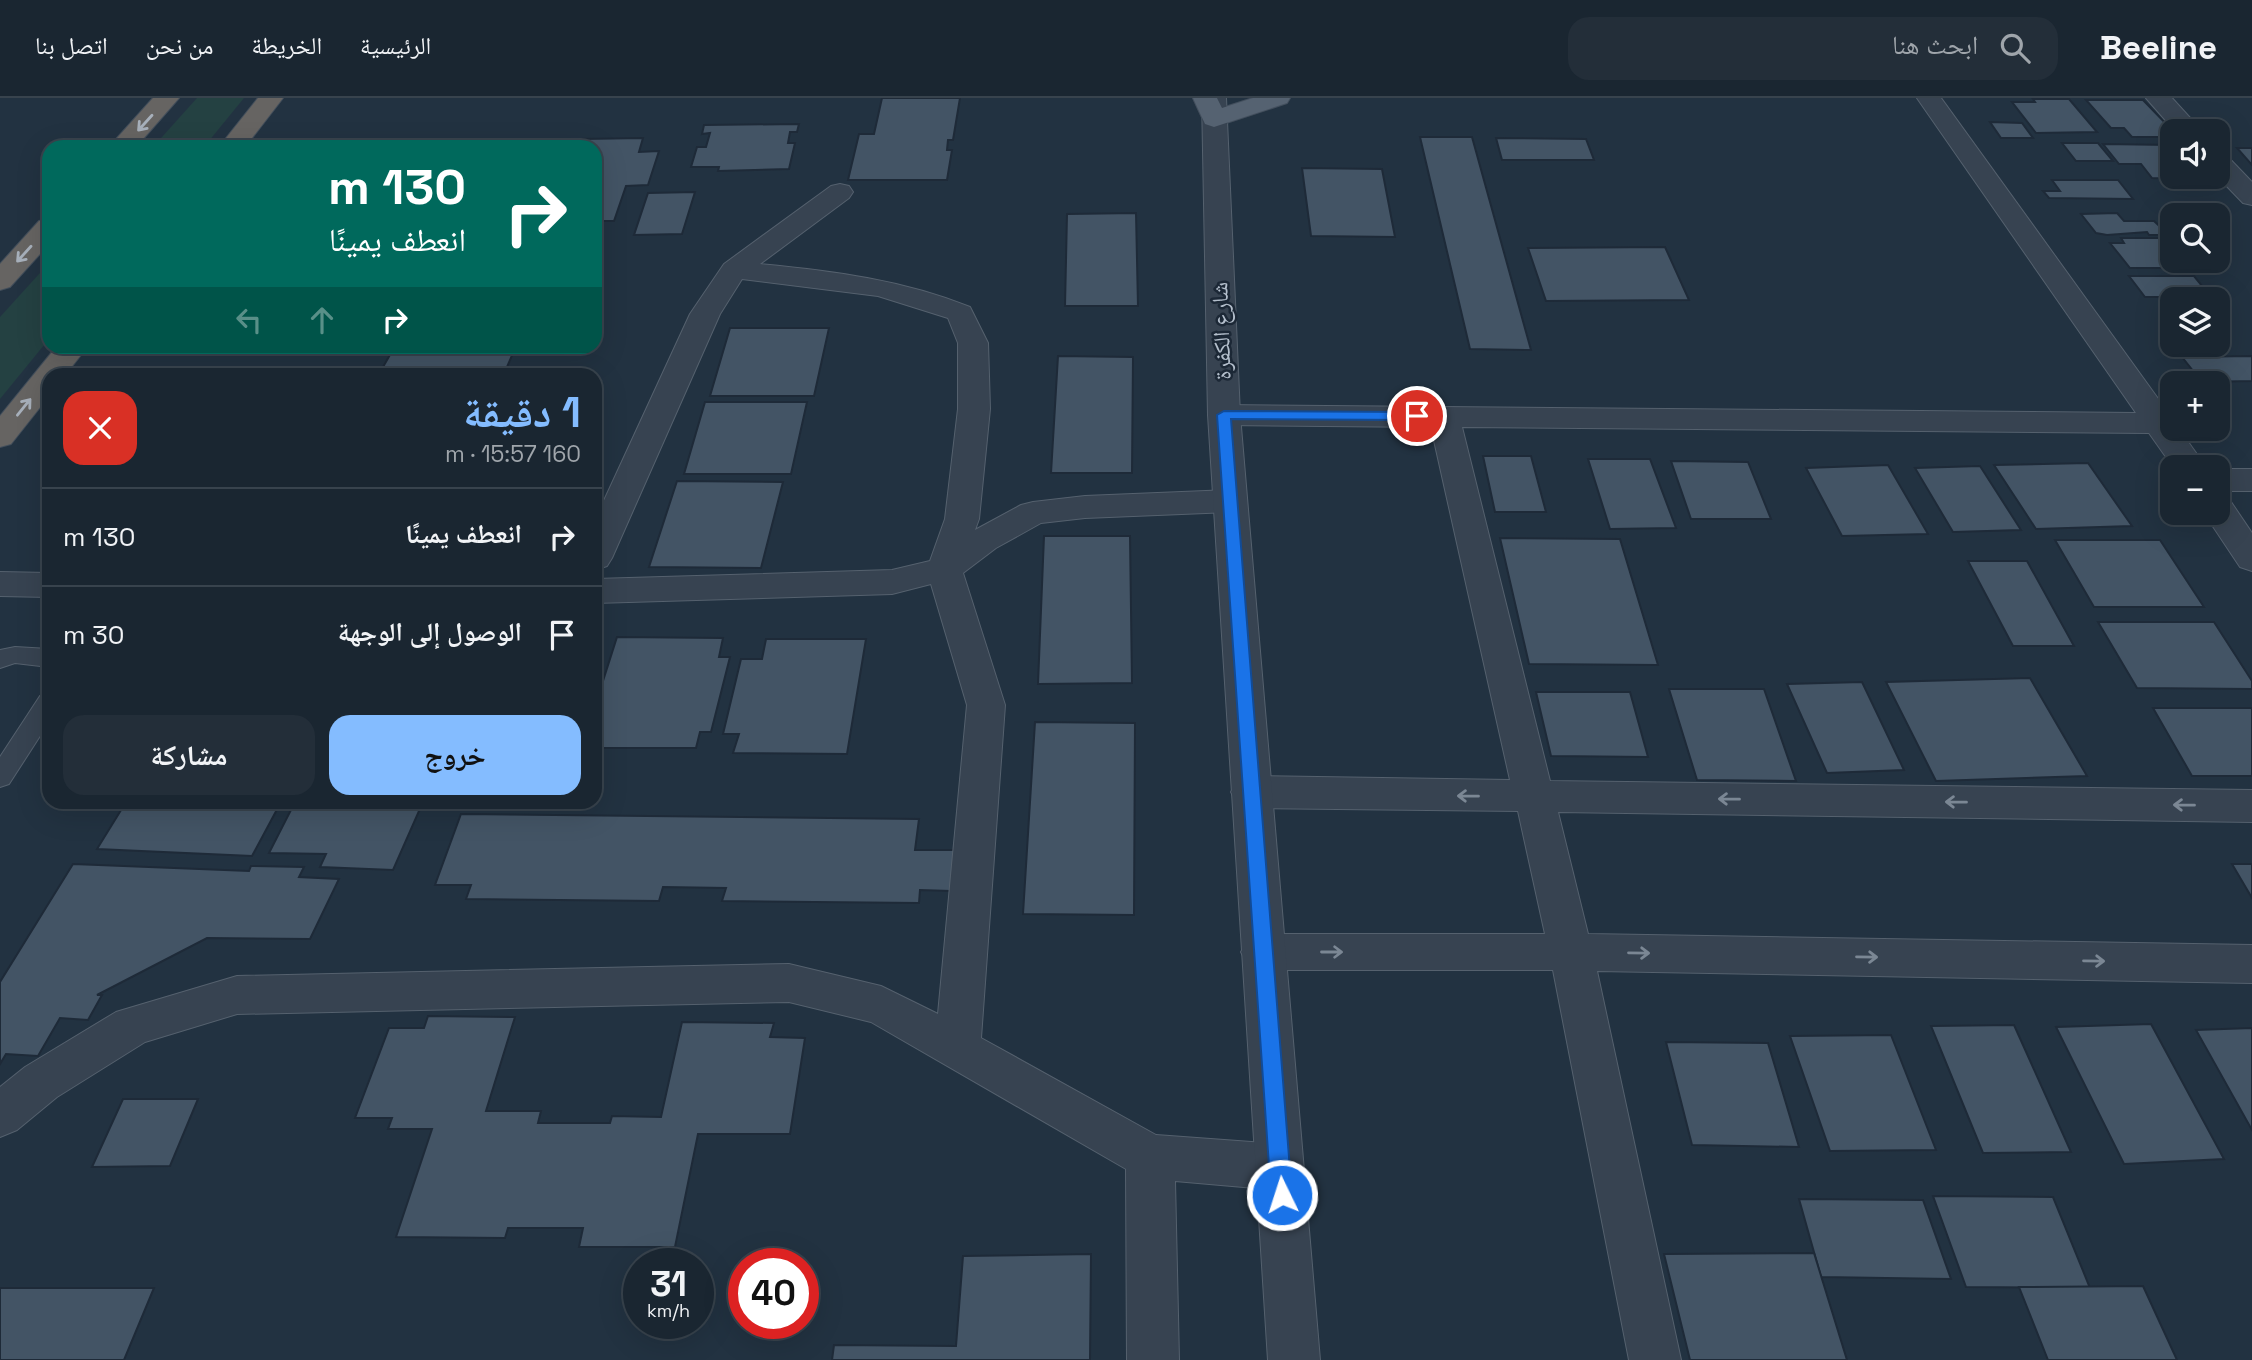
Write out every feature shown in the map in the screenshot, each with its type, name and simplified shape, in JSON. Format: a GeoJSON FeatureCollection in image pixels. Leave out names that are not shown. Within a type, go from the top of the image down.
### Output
{"type":"FeatureCollection","features":[{"type":"Feature","properties":{"kind":"highway"},"geometry":{"type":"LineString","coordinates":[[128,140],[167,98]]}},
{"type":"Feature","properties":{"kind":"highway"},"geometry":{"type":"LineString","coordinates":[[238,140],[271,98]]}},
{"type":"Feature","properties":{"kind":"highway"},"geometry":{"type":"LineString","coordinates":[[254,120],[289,98]]}},
{"type":"Feature","properties":{"kind":"highway"},"geometry":{"type":"LineString","coordinates":[[0,281],[42,235]]}},
{"type":"Feature","properties":{"kind":"highway"},"geometry":{"type":"LineString","coordinates":[[56,368],[67,354]]}},
{"type":"Feature","properties":{"kind":"highway"},"geometry":{"type":"LineString","coordinates":[[0,438],[42,385]]}},
{"type":"Feature","properties":{"kind":"main road"},"geometry":{"type":"LineString","coordinates":[[1211,105],[1279,98]]}},
{"type":"Feature","properties":{"kind":"street"},"geometry":{"type":"LineString","coordinates":[[1929,98],[2181,455]]}},
{"type":"Feature","properties":{"kind":"street"},"geometry":{"type":"LineString","coordinates":[[2158,98],[2178,119]]}},
{"type":"Feature","properties":{"kind":"street","name":"شارع الكفرة"},"geometry":{"type":"LineString","coordinates":[[1211,105],[1224,415],[1294,1360]]}},
{"type":"Feature","properties":{"kind":"street"},"geometry":{"type":"LineString","coordinates":[[2230,174],[2252,197]]}},
{"type":"Feature","properties":{"kind":"street"},"geometry":{"type":"LineString","coordinates":[[602,542],[705,314],[734,270],[840,192]]}},
{"type":"Feature","properties":{"kind":"street"},"geometry":{"type":"LineString","coordinates":[[734,270],[812,277],[928,299],[960,313],[973,343],[974,410],[962,519],[944,569],[986,705],[958,1048]]}},
{"type":"Feature","properties":{"kind":"street"},"geometry":{"type":"LineString","coordinates":[[1224,415],[2158,423]]}},
{"type":"Feature","properties":{"kind":"street"},"geometry":{"type":"LineString","coordinates":[[1444,416],[1571,952],[1655,1360]]}},
{"type":"Feature","properties":{"kind":"street"},"geometry":{"type":"LineString","coordinates":[[2230,480],[2252,480]]}},
{"type":"Feature","properties":{"kind":"street"},"geometry":{"type":"LineString","coordinates":[[602,591],[892,582],[944,569],[984,540],[1033,513],[1085,507],[1230,501]]}},
{"type":"Feature","properties":{"kind":"street"},"geometry":{"type":"LineString","coordinates":[[2229,525],[2252,559]]}},
{"type":"Feature","properties":{"kind":"street"},"geometry":{"type":"LineString","coordinates":[[0,584],[42,585]]}},
{"type":"Feature","properties":{"kind":"street"},"geometry":{"type":"LineString","coordinates":[[1251,792],[2252,806]]}},
{"type":"Feature","properties":{"kind":"street"},"geometry":{"type":"LineString","coordinates":[[1264,952],[1571,952],[2252,964]]}},
{"type":"Feature","properties":{"kind":"street"},"geometry":{"type":"LineString","coordinates":[[0,1115],[41,1082],[132,1026],[237,995],[789,983],[881,1006],[1150,1157],[1279,1167]]}},
{"type":"Feature","properties":{"kind":"street"},"geometry":{"type":"LineString","coordinates":[[1150,1157],[1153,1360]]}},
{"type":"Feature","properties":{"kind":"lane"},"geometry":{"type":"LineString","coordinates":[[0,659],[15,655],[42,657]]}},
{"type":"Feature","properties":{"kind":"lane"},"geometry":{"type":"LineString","coordinates":[[0,777],[42,713]]}},
{"type":"Feature","properties":{"kind":"green space"},"geometry":{"type":"Polygon","coordinates":[[[197,98],[244,98],[210,140],[159,140],[197,98]]]}},
{"type":"Feature","properties":{"kind":"green space"},"geometry":{"type":"Polygon","coordinates":[[[42,271],[42,348],[0,399],[0,317],[42,271]]]}},
{"type":"Feature","properties":{"kind":"building"},"geometry":{"type":"Polygon","coordinates":[[[882,98],[960,98],[953,140],[948,140],[947,150],[952,150],[947,180],[848,180],[859,134],[874,134],[882,98]]]}},
{"type":"Feature","properties":{"kind":"building"},"geometry":{"type":"Polygon","coordinates":[[[2033,99],[2069,99],[2097,132],[2036,133],[2012,102],[2035,102],[2033,99]]]}},
{"type":"Feature","properties":{"kind":"building"},"geometry":{"type":"Polygon","coordinates":[[[2086,100],[2143,100],[2161,119],[2160,137],[2132,137],[2124,128],[2111,128],[2086,100]]]}},
{"type":"Feature","properties":{"kind":"building"},"geometry":{"type":"Polygon","coordinates":[[[1990,122],[2022,123],[2033,138],[2001,138],[1990,122]]]}},
{"type":"Feature","properties":{"kind":"building"},"geometry":{"type":"Polygon","coordinates":[[[799,124],[797,132],[790,132],[788,143],[795,143],[789,169],[718,171],[719,167],[691,167],[697,147],[706,147],[710,133],[702,134],[704,125],[799,124]]]}},
{"type":"Feature","properties":{"kind":"building"},"geometry":{"type":"Polygon","coordinates":[[[1420,137],[1472,137],[1531,350],[1470,349],[1420,137]]]}},
{"type":"Feature","properties":{"kind":"building"},"geometry":{"type":"Polygon","coordinates":[[[643,138],[639,152],[659,151],[648,185],[626,186],[614,221],[602,221],[602,140],[581,139],[643,138]]]}},
{"type":"Feature","properties":{"kind":"building"},"geometry":{"type":"Polygon","coordinates":[[[1496,138],[1586,139],[1594,160],[1502,160],[1496,138]]]}},
{"type":"Feature","properties":{"kind":"building"},"geometry":{"type":"Polygon","coordinates":[[[2062,143],[2098,143],[2113,161],[2076,161],[2062,143]]]}},
{"type":"Feature","properties":{"kind":"building"},"geometry":{"type":"Polygon","coordinates":[[[2103,144],[2160,145],[2160,178],[2152,178],[2141,164],[2119,164],[2103,144]]]}},
{"type":"Feature","properties":{"kind":"building"},"geometry":{"type":"Polygon","coordinates":[[[2237,148],[2252,148],[2252,165],[2237,148]]]}},
{"type":"Feature","properties":{"kind":"building"},"geometry":{"type":"Polygon","coordinates":[[[1302,168],[1382,169],[1395,237],[1311,236],[1302,168]]]}},
{"type":"Feature","properties":{"kind":"building"},"geometry":{"type":"Polygon","coordinates":[[[2052,180],[2118,180],[2133,199],[2049,198],[2043,191],[2060,191],[2052,180]]]}},
{"type":"Feature","properties":{"kind":"building"},"geometry":{"type":"Polygon","coordinates":[[[695,192],[682,234],[634,235],[648,193],[695,192]]]}},
{"type":"Feature","properties":{"kind":"building"},"geometry":{"type":"Polygon","coordinates":[[[1136,213],[1138,306],[1065,306],[1067,214],[1136,213]]]}},
{"type":"Feature","properties":{"kind":"building"},"geometry":{"type":"Polygon","coordinates":[[[2117,213],[2124,221],[2154,221],[2160,227],[2160,235],[2149,235],[2147,232],[2107,235],[2096,233],[2081,214],[2117,213]]]}},
{"type":"Feature","properties":{"kind":"building"},"geometry":{"type":"Polygon","coordinates":[[[2121,238],[2160,238],[2160,268],[2130,268],[2110,243],[2124,243],[2121,238]]]}},
{"type":"Feature","properties":{"kind":"building"},"geometry":{"type":"Polygon","coordinates":[[[1665,247],[1689,300],[1546,301],[1528,248],[1665,247]]]}},
{"type":"Feature","properties":{"kind":"building"},"geometry":{"type":"Polygon","coordinates":[[[2129,276],[2194,276],[2203,287],[2160,287],[2160,297],[2145,297],[2129,276]]]}},
{"type":"Feature","properties":{"kind":"building"},"geometry":{"type":"Polygon","coordinates":[[[730,328],[829,328],[814,396],[710,396],[730,328]]]}},
{"type":"Feature","properties":{"kind":"building"},"geometry":{"type":"Polygon","coordinates":[[[390,354],[513,354],[507,368],[382,368],[390,354]]]}},
{"type":"Feature","properties":{"kind":"building"},"geometry":{"type":"Polygon","coordinates":[[[1058,356],[1133,357],[1132,473],[1051,473],[1058,356]]]}},
{"type":"Feature","properties":{"kind":"building"},"geometry":{"type":"Polygon","coordinates":[[[2252,356],[2252,381],[2230,381],[2230,371],[2193,371],[2182,357],[2230,357],[2252,356]]]}},
{"type":"Feature","properties":{"kind":"building"},"geometry":{"type":"Polygon","coordinates":[[[705,402],[807,402],[791,474],[684,474],[705,402]]]}},
{"type":"Feature","properties":{"kind":"building"},"geometry":{"type":"Polygon","coordinates":[[[1483,456],[1531,456],[1546,512],[1495,512],[1483,456]]]}},
{"type":"Feature","properties":{"kind":"building"},"geometry":{"type":"Polygon","coordinates":[[[1588,459],[1650,459],[1676,528],[1610,529],[1588,459]]]}},
{"type":"Feature","properties":{"kind":"building"},"geometry":{"type":"Polygon","coordinates":[[[1671,461],[1748,462],[1771,519],[1691,519],[1671,461]]]}},
{"type":"Feature","properties":{"kind":"building"},"geometry":{"type":"Polygon","coordinates":[[[2088,463],[2132,526],[2036,529],[1994,465],[2088,463]]]}},
{"type":"Feature","properties":{"kind":"building"},"geometry":{"type":"Polygon","coordinates":[[[1888,465],[1928,534],[1842,536],[1806,468],[1888,465]]]}},
{"type":"Feature","properties":{"kind":"building"},"geometry":{"type":"Polygon","coordinates":[[[1980,466],[2021,530],[1953,532],[1915,468],[1980,466]]]}},
{"type":"Feature","properties":{"kind":"building"},"geometry":{"type":"Polygon","coordinates":[[[677,481],[783,482],[761,568],[649,567],[677,481]]]}},
{"type":"Feature","properties":{"kind":"building"},"geometry":{"type":"Polygon","coordinates":[[[1044,536],[1130,536],[1132,683],[1038,684],[1044,536]]]}},
{"type":"Feature","properties":{"kind":"building"},"geometry":{"type":"Polygon","coordinates":[[[1500,538],[1620,539],[1658,665],[1529,664],[1500,538]]]}},
{"type":"Feature","properties":{"kind":"building"},"geometry":{"type":"Polygon","coordinates":[[[2055,540],[2160,540],[2204,607],[2094,607],[2055,540]]]}},
{"type":"Feature","properties":{"kind":"building"},"geometry":{"type":"Polygon","coordinates":[[[1968,561],[2027,561],[2074,646],[2013,646],[1968,561]]]}},
{"type":"Feature","properties":{"kind":"building"},"geometry":{"type":"Polygon","coordinates":[[[2098,622],[2214,622],[2252,681],[2252,689],[2137,688],[2098,622]]]}},
{"type":"Feature","properties":{"kind":"building"},"geometry":{"type":"Polygon","coordinates":[[[617,637],[723,638],[719,657],[730,657],[711,732],[700,732],[696,748],[602,748],[602,684],[617,637]]]}},
{"type":"Feature","properties":{"kind":"building"},"geometry":{"type":"Polygon","coordinates":[[[766,639],[866,639],[847,754],[733,753],[739,734],[723,734],[741,659],[762,659],[766,639]]]}},
{"type":"Feature","properties":{"kind":"building"},"geometry":{"type":"Polygon","coordinates":[[[2030,678],[2087,776],[1936,781],[1886,682],[2030,678]]]}},
{"type":"Feature","properties":{"kind":"building"},"geometry":{"type":"Polygon","coordinates":[[[1862,682],[1904,770],[1827,773],[1787,684],[1862,682]]]}},
{"type":"Feature","properties":{"kind":"building"},"geometry":{"type":"Polygon","coordinates":[[[1669,689],[1764,689],[1796,781],[1697,780],[1669,689]]]}},
{"type":"Feature","properties":{"kind":"building"},"geometry":{"type":"Polygon","coordinates":[[[1536,692],[1630,692],[1648,757],[1551,756],[1536,692]]]}},
{"type":"Feature","properties":{"kind":"building"},"geometry":{"type":"Polygon","coordinates":[[[2153,708],[2252,708],[2252,776],[2192,776],[2153,708]]]}},
{"type":"Feature","properties":{"kind":"building"},"geometry":{"type":"Polygon","coordinates":[[[1035,722],[1135,723],[1134,915],[1023,914],[1035,722]]]}},
{"type":"Feature","properties":{"kind":"building"},"geometry":{"type":"Polygon","coordinates":[[[122,809],[277,809],[252,856],[97,849],[122,809]]]}},
{"type":"Feature","properties":{"kind":"building"},"geometry":{"type":"Polygon","coordinates":[[[291,809],[420,809],[393,870],[320,867],[326,854],[269,853],[291,809]]]}},
{"type":"Feature","properties":{"kind":"building"},"geometry":{"type":"Polygon","coordinates":[[[461,814],[919,819],[915,850],[956,850],[951,891],[920,890],[919,903],[722,901],[726,888],[663,887],[659,901],[466,899],[471,885],[435,885],[461,814]]]}},
{"type":"Feature","properties":{"kind":"building"},"geometry":{"type":"Polygon","coordinates":[[[73,864],[249,871],[251,866],[304,867],[299,877],[339,879],[310,939],[207,938],[97,995],[102,995],[88,1020],[60,1018],[38,1056],[6,1054],[0,1064],[0,982],[73,864]]]}},
{"type":"Feature","properties":{"kind":"building"},"geometry":{"type":"Polygon","coordinates":[[[2232,864],[2252,864],[2252,898],[2232,864]]]}},
{"type":"Feature","properties":{"kind":"building"},"geometry":{"type":"Polygon","coordinates":[[[428,1016],[515,1017],[486,1111],[541,1111],[538,1123],[610,1123],[612,1116],[661,1117],[682,1022],[774,1023],[770,1037],[805,1038],[790,1134],[698,1134],[675,1247],[579,1247],[583,1228],[508,1228],[505,1238],[396,1237],[432,1129],[388,1129],[392,1118],[355,1118],[389,1028],[424,1028],[428,1016]]]}},
{"type":"Feature","properties":{"kind":"building"},"geometry":{"type":"Polygon","coordinates":[[[2151,1024],[2224,1159],[2124,1164],[2056,1027],[2151,1024]]]}},
{"type":"Feature","properties":{"kind":"building"},"geometry":{"type":"Polygon","coordinates":[[[2014,1025],[2071,1152],[1983,1153],[1931,1026],[2014,1025]]]}},
{"type":"Feature","properties":{"kind":"building"},"geometry":{"type":"Polygon","coordinates":[[[2252,1028],[2252,1130],[2196,1030],[2252,1028]]]}},
{"type":"Feature","properties":{"kind":"building"},"geometry":{"type":"Polygon","coordinates":[[[1891,1035],[1936,1150],[1830,1151],[1790,1036],[1891,1035]]]}},
{"type":"Feature","properties":{"kind":"building"},"geometry":{"type":"Polygon","coordinates":[[[1666,1042],[1768,1043],[1799,1147],[1692,1145],[1666,1042]]]}},
{"type":"Feature","properties":{"kind":"building"},"geometry":{"type":"Polygon","coordinates":[[[123,1099],[198,1099],[170,1166],[92,1167],[123,1099]]]}},
{"type":"Feature","properties":{"kind":"building"},"geometry":{"type":"Polygon","coordinates":[[[1933,1196],[2053,1197],[2090,1288],[1966,1287],[1933,1196]]]}},
{"type":"Feature","properties":{"kind":"building"},"geometry":{"type":"Polygon","coordinates":[[[1799,1199],[1923,1200],[1951,1279],[1821,1277],[1799,1199]]]}},
{"type":"Feature","properties":{"kind":"building"},"geometry":{"type":"Polygon","coordinates":[[[1814,1253],[1847,1360],[1690,1360],[1664,1254],[1814,1253]]]}},
{"type":"Feature","properties":{"kind":"building"},"geometry":{"type":"Polygon","coordinates":[[[1091,1254],[1090,1360],[832,1360],[834,1345],[956,1346],[963,1256],[1091,1254]]]}},
{"type":"Feature","properties":{"kind":"building"},"geometry":{"type":"Polygon","coordinates":[[[2143,1286],[2177,1360],[2048,1360],[2019,1287],[2143,1286]]]}},
{"type":"Feature","properties":{"kind":"building"},"geometry":{"type":"Polygon","coordinates":[[[0,1288],[154,1288],[124,1360],[0,1360],[0,1288]]]}},
{"type":"Feature","properties":{"kind":"route"},"geometry":{"type":"LineString","coordinates":[[1282,1195],[1224,415],[1417,416]]}}]}
